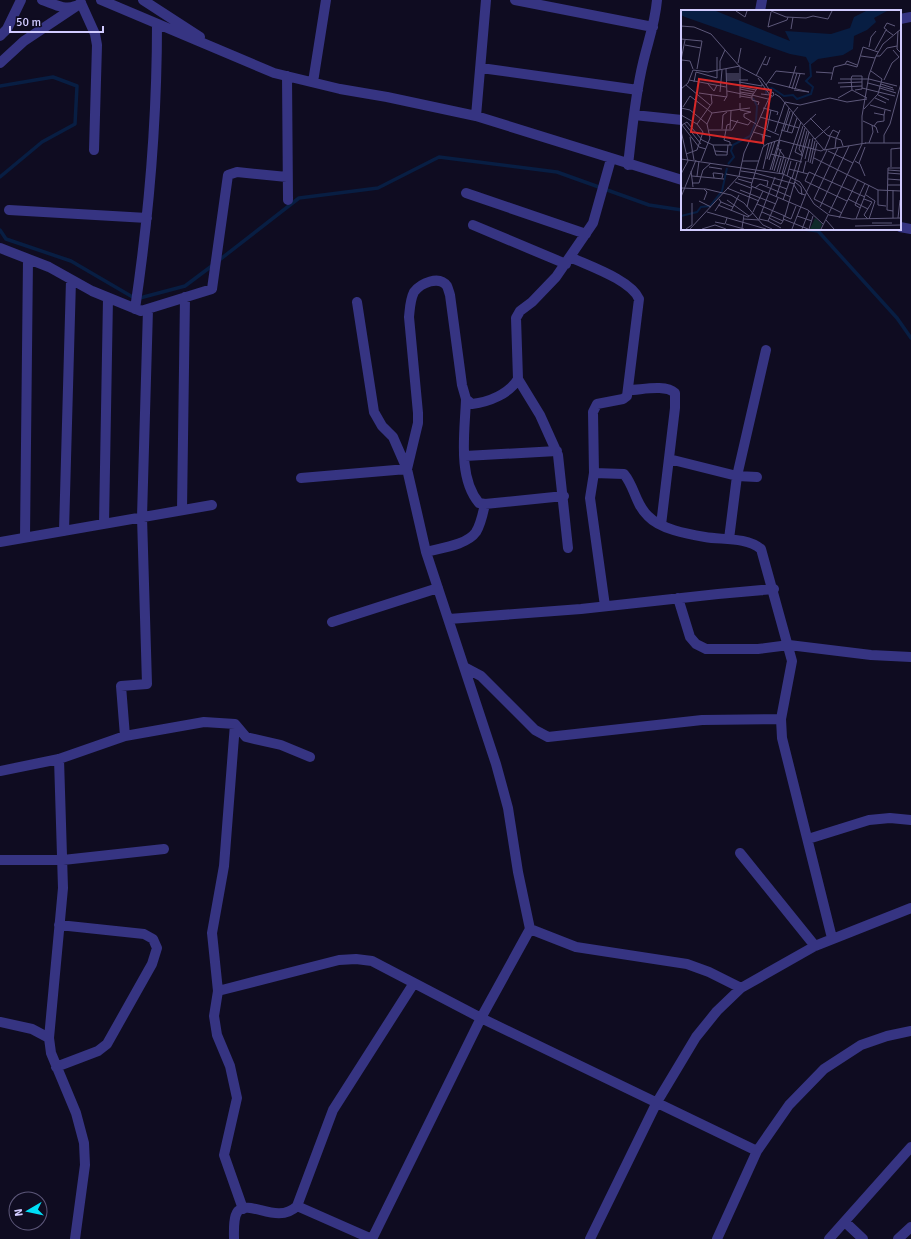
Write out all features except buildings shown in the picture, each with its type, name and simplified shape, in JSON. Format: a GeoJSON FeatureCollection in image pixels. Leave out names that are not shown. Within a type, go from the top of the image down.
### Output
{"type":"FeatureCollection","features":[{"type":"Feature","properties":{"kind":"street"},"geometry":{"type":"LineString","coordinates":[[4,33],[21,0]]}},
{"type":"Feature","properties":{"kind":"street"},"geometry":{"type":"LineString","coordinates":[[42,0],[61,7],[71,8],[83,2]]}},
{"type":"Feature","properties":{"kind":"street"},"geometry":{"type":"LineString","coordinates":[[101,0],[224,53],[287,76],[476,116],[611,160],[681,180]]}},
{"type":"Feature","properties":{"kind":"street"},"geometry":{"type":"LineString","coordinates":[[143,0],[224,53]]}},
{"type":"Feature","properties":{"kind":"street"},"geometry":{"type":"LineString","coordinates":[[313,82],[326,0]]}},
{"type":"Feature","properties":{"kind":"street"},"geometry":{"type":"LineString","coordinates":[[476,116],[486,0]]}},
{"type":"Feature","properties":{"kind":"street"},"geometry":{"type":"LineString","coordinates":[[515,0],[653,27]]}},
{"type":"Feature","properties":{"kind":"street"},"geometry":{"type":"LineString","coordinates":[[628,164],[638,90],[643,62],[653,27],[657,0]]}},
{"type":"Feature","properties":{"kind":"street"},"geometry":{"type":"LineString","coordinates":[[760,10],[762,0]]}},
{"type":"Feature","properties":{"kind":"street"},"geometry":{"type":"LineString","coordinates":[[0,64],[24,41],[83,2]]}},
{"type":"Feature","properties":{"kind":"street"},"geometry":{"type":"LineString","coordinates":[[83,2],[95,34],[97,45],[94,150]]}},
{"type":"Feature","properties":{"kind":"street"},"geometry":{"type":"LineString","coordinates":[[901,19],[911,18]]}},
{"type":"Feature","properties":{"kind":"street"},"geometry":{"type":"LineString","coordinates":[[135,309],[147,218],[157,84],[157,24]]}},
{"type":"Feature","properties":{"kind":"street"},"geometry":{"type":"LineString","coordinates":[[481,68],[638,90]]}},
{"type":"Feature","properties":{"kind":"street"},"geometry":{"type":"LineString","coordinates":[[287,76],[288,200]]}},
{"type":"Feature","properties":{"kind":"street"},"geometry":{"type":"LineString","coordinates":[[634,115],[681,120]]}},
{"type":"Feature","properties":{"kind":"street"},"geometry":{"type":"LineString","coordinates":[[568,548],[561,464],[557,451],[540,415],[518,379],[516,318],[520,311],[532,302],[556,277],[593,223],[611,160]]}},
{"type":"Feature","properties":{"kind":"street"},"geometry":{"type":"LineString","coordinates":[[0,248],[49,267],[71,280],[108,298],[140,311],[212,289],[222,230],[228,175],[237,172],[288,178]]}},
{"type":"Feature","properties":{"kind":"street"},"geometry":{"type":"LineString","coordinates":[[466,193],[586,234]]}},
{"type":"Feature","properties":{"kind":"street"},"geometry":{"type":"LineString","coordinates":[[9,210],[147,218]]}},
{"type":"Feature","properties":{"kind":"street"},"geometry":{"type":"LineString","coordinates":[[473,225],[568,260],[622,282],[636,294],[639,299],[629,390],[627,396],[623,399],[604,402],[594,407],[594,473],[590,498],[605,606]]}},
{"type":"Feature","properties":{"kind":"street"},"geometry":{"type":"LineString","coordinates":[[901,227],[911,229]]}},
{"type":"Feature","properties":{"kind":"street"},"geometry":{"type":"LineString","coordinates":[[26,538],[28,259]]}},
{"type":"Feature","properties":{"kind":"street"},"geometry":{"type":"LineString","coordinates":[[64,531],[71,280]]}},
{"type":"Feature","properties":{"kind":"street"},"geometry":{"type":"LineString","coordinates":[[407,469],[418,423],[410,324],[410,302],[414,292],[421,284],[431,281],[441,282],[447,286],[450,295],[462,386],[466,399],[465,456],[470,488],[479,503],[485,504],[564,496]]}},
{"type":"Feature","properties":{"kind":"street"},"geometry":{"type":"LineString","coordinates":[[104,524],[108,298]]}},
{"type":"Feature","properties":{"kind":"street"},"geometry":{"type":"LineString","coordinates":[[182,510],[185,298]]}},
{"type":"Feature","properties":{"kind":"street"},"geometry":{"type":"LineString","coordinates":[[297,1206],[372,1239],[481,1018],[530,929],[518,872],[508,808],[496,764],[426,552],[407,469],[393,437],[382,426],[374,412],[357,302]]}},
{"type":"Feature","properties":{"kind":"street"},"geometry":{"type":"LineString","coordinates":[[125,736],[121,686],[146,684],[142,517],[148,309]]}},
{"type":"Feature","properties":{"kind":"street"},"geometry":{"type":"LineString","coordinates":[[729,539],[737,476],[766,350]]}},
{"type":"Feature","properties":{"kind":"street"},"geometry":{"type":"LineString","coordinates":[[466,399],[472,404],[481,403],[507,391],[518,379]]}},
{"type":"Feature","properties":{"kind":"street"},"geometry":{"type":"LineString","coordinates":[[629,390],[665,388],[672,390],[675,393],[676,400],[661,525]]}},
{"type":"Feature","properties":{"kind":"street"},"geometry":{"type":"LineString","coordinates":[[465,456],[557,451]]}},
{"type":"Feature","properties":{"kind":"street"},"geometry":{"type":"LineString","coordinates":[[669,458],[737,476],[757,477]]}},
{"type":"Feature","properties":{"kind":"street"},"geometry":{"type":"LineString","coordinates":[[301,478],[407,469]]}},
{"type":"Feature","properties":{"kind":"street"},"geometry":{"type":"LineString","coordinates":[[594,473],[624,474],[630,481],[639,506],[648,517],[661,525],[704,537],[751,543],[761,549],[774,590],[792,661],[792,670],[781,719],[782,738],[832,938]]}},
{"type":"Feature","properties":{"kind":"street"},"geometry":{"type":"LineString","coordinates":[[426,552],[459,543],[472,537],[479,526],[485,504]]}},
{"type":"Feature","properties":{"kind":"street"},"geometry":{"type":"LineString","coordinates":[[0,542],[212,505]]}},
{"type":"Feature","properties":{"kind":"street"},"geometry":{"type":"LineString","coordinates":[[332,622],[438,588]]}},
{"type":"Feature","properties":{"kind":"street"},"geometry":{"type":"LineString","coordinates":[[449,619],[774,590]]}},
{"type":"Feature","properties":{"kind":"street"},"geometry":{"type":"LineString","coordinates":[[678,598],[690,637],[701,648],[729,650],[758,649],[789,645],[871,655],[911,657]]}},
{"type":"Feature","properties":{"kind":"street"},"geometry":{"type":"LineString","coordinates":[[464,668],[481,676],[535,730],[548,737],[702,720],[781,719]]}},
{"type":"Feature","properties":{"kind":"street"},"geometry":{"type":"LineString","coordinates":[[0,770],[59,760],[125,736],[204,722],[235,724],[246,738],[281,745],[310,757]]}},
{"type":"Feature","properties":{"kind":"street"},"geometry":{"type":"LineString","coordinates":[[235,724],[224,866],[212,933],[218,991],[214,1016],[217,1035],[230,1066],[237,1098],[224,1155],[243,1208]]}},
{"type":"Feature","properties":{"kind":"street"},"geometry":{"type":"LineString","coordinates":[[59,760],[63,888],[49,1038],[56,1067],[76,1113],[84,1143],[85,1165],[75,1239]]}},
{"type":"Feature","properties":{"kind":"street"},"geometry":{"type":"LineString","coordinates":[[808,839],[869,820],[890,818],[911,820]]}},
{"type":"Feature","properties":{"kind":"street"},"geometry":{"type":"LineString","coordinates":[[0,860],[63,860],[164,849]]}},
{"type":"Feature","properties":{"kind":"street"},"geometry":{"type":"LineString","coordinates":[[740,853],[815,946]]}},
{"type":"Feature","properties":{"kind":"street"},"geometry":{"type":"LineString","coordinates":[[590,1239],[657,1102],[696,1037],[717,1011],[741,988],[815,946],[911,908]]}},
{"type":"Feature","properties":{"kind":"street"},"geometry":{"type":"LineString","coordinates":[[56,1067],[98,1051],[107,1044],[152,964],[157,948],[153,939],[144,934],[59,925]]}},
{"type":"Feature","properties":{"kind":"street"},"geometry":{"type":"LineString","coordinates":[[530,929],[576,947],[687,964],[710,972],[741,988]]}},
{"type":"Feature","properties":{"kind":"street"},"geometry":{"type":"LineString","coordinates":[[218,991],[339,960],[356,959],[372,961],[481,1018],[757,1151]]}},
{"type":"Feature","properties":{"kind":"street"},"geometry":{"type":"LineString","coordinates":[[234,1239],[235,1218],[237,1212],[243,1208],[251,1208],[279,1214],[291,1212],[297,1206],[333,1110],[414,983]]}},
{"type":"Feature","properties":{"kind":"street"},"geometry":{"type":"LineString","coordinates":[[0,1022],[32,1029],[49,1038]]}},
{"type":"Feature","properties":{"kind":"street"},"geometry":{"type":"LineString","coordinates":[[717,1239],[757,1151],[790,1105],[824,1069],[860,1045],[887,1036],[911,1031]]}},
{"type":"Feature","properties":{"kind":"street"},"geometry":{"type":"LineString","coordinates":[[829,1239],[911,1147]]}},
{"type":"Feature","properties":{"kind":"street"},"geometry":{"type":"LineString","coordinates":[[845,1222],[863,1239]]}},
{"type":"Feature","properties":{"kind":"street"},"geometry":{"type":"LineString","coordinates":[[898,1239],[911,1226]]}},
{"type":"Feature","properties":{"kind":"waterway"},"geometry":{"type":"LineString","coordinates":[[0,86],[53,77],[77,86],[75,124],[42,142],[0,177]]}},
{"type":"Feature","properties":{"kind":"waterway"},"geometry":{"type":"LineString","coordinates":[[218,261],[299,198],[378,188],[439,157],[557,172],[649,205],[681,210]]}},
{"type":"Feature","properties":{"kind":"waterway"},"geometry":{"type":"LineString","coordinates":[[0,230],[6,239],[71,261],[136,299],[185,286],[213,265]]}},
{"type":"Feature","properties":{"kind":"waterway"},"geometry":{"type":"LineString","coordinates":[[811,230],[818,231],[897,318],[911,338]]}}]}
